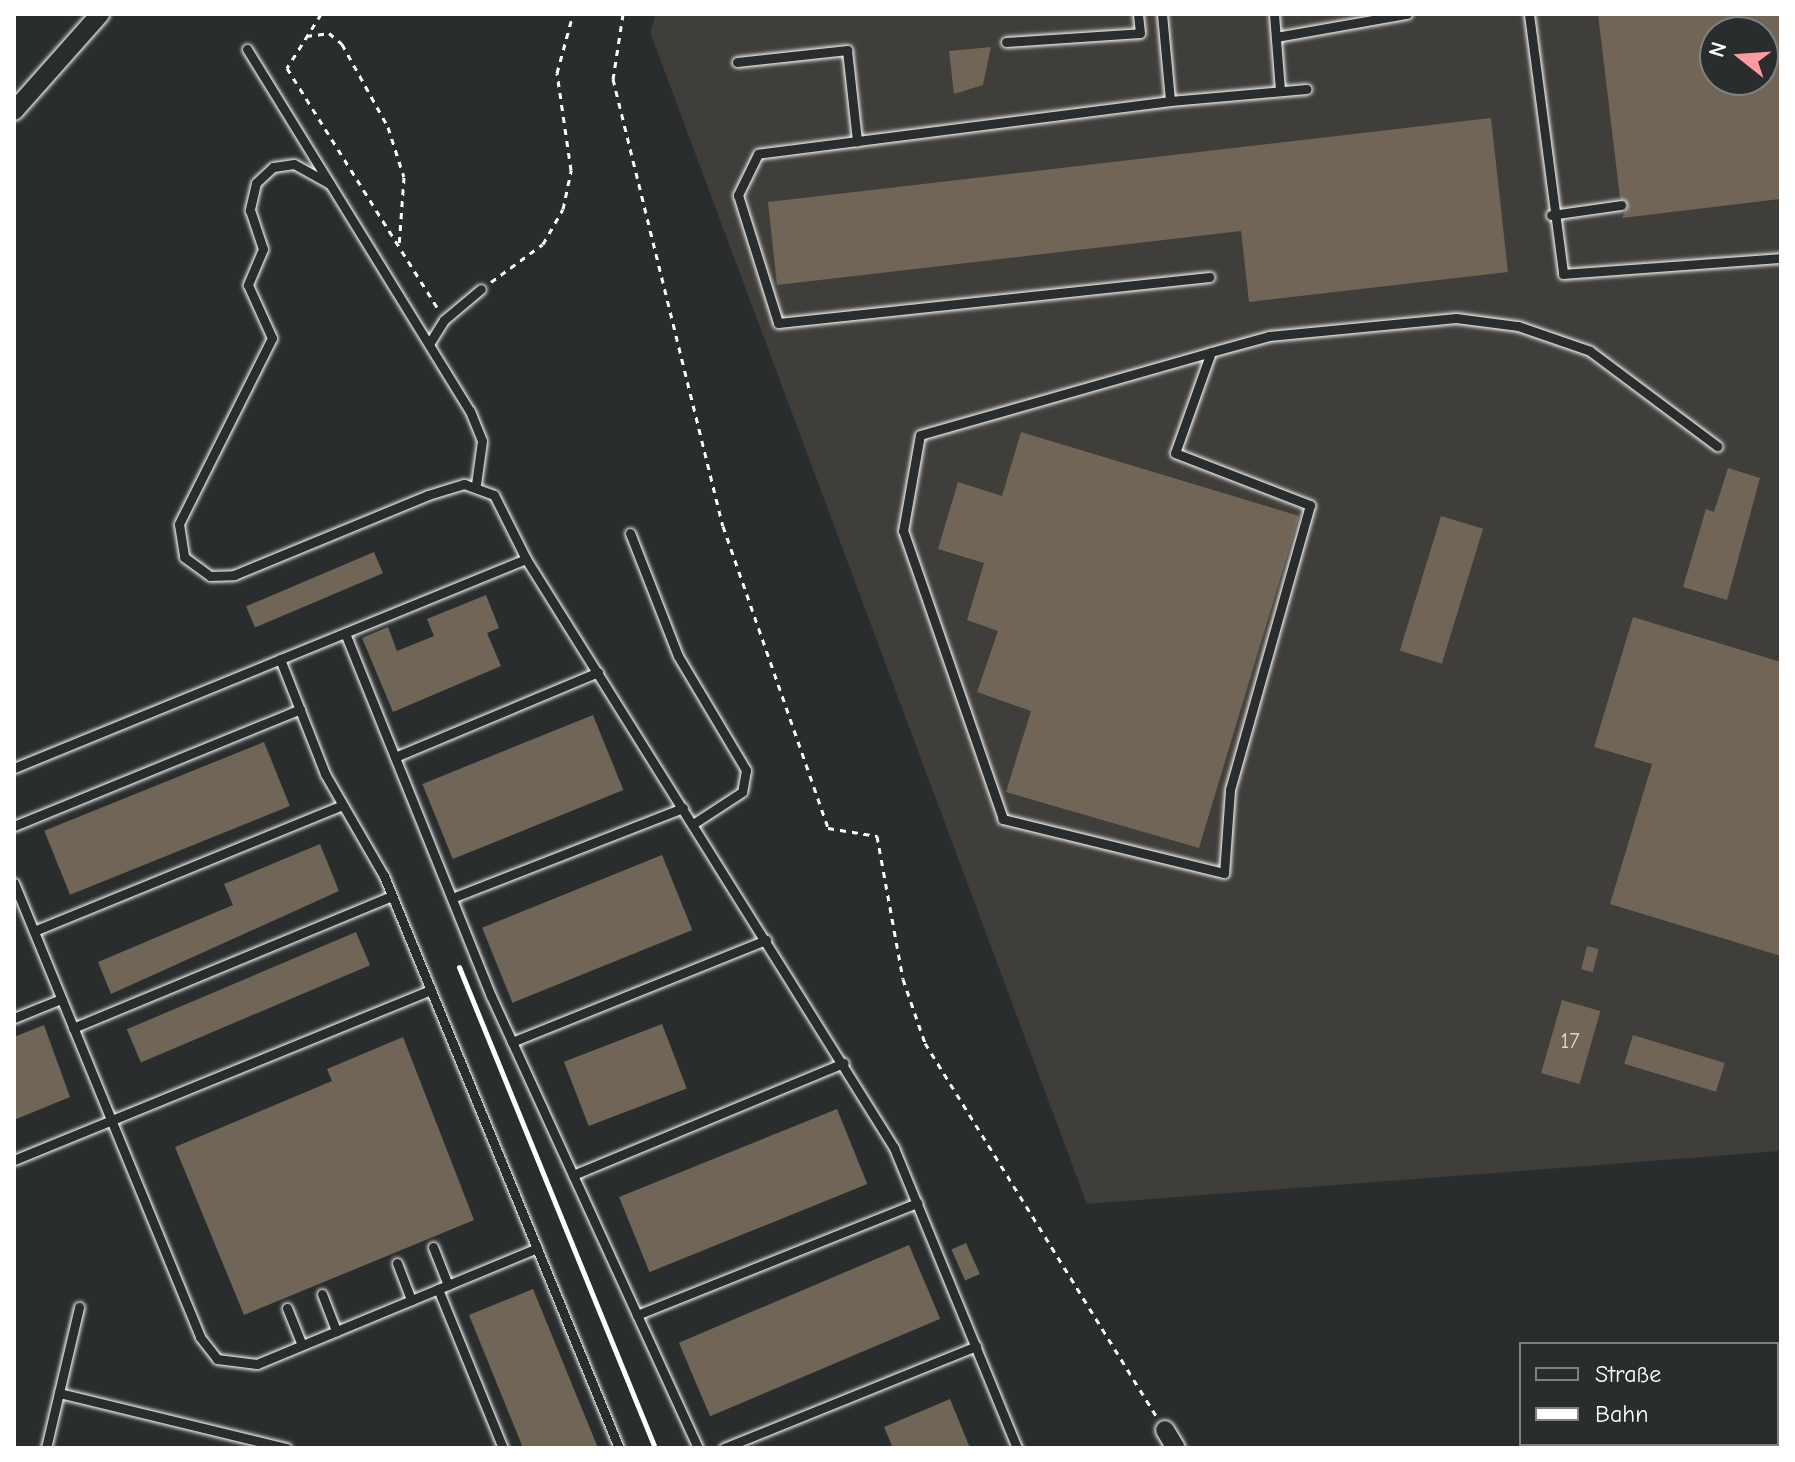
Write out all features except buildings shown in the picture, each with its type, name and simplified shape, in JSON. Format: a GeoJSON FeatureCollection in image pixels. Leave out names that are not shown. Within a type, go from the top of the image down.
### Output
{"type":"FeatureCollection","features":[{"type":"Feature","properties":{"kind":"street"},"geometry":{"type":"LineString","coordinates":[[14,111],[100,14]]}},
{"type":"Feature","properties":{"kind":"street"},"geometry":{"type":"LineString","coordinates":[[1165,1430],[1176,1448]]}},
{"type":"Feature","properties":{"kind":"lane"},"geometry":{"type":"LineString","coordinates":[[1006,42],[1140,33],[1138,14]]}},
{"type":"Feature","properties":{"kind":"lane"},"geometry":{"type":"LineString","coordinates":[[1162,14],[1170,101]]}},
{"type":"Feature","properties":{"kind":"lane"},"geometry":{"type":"LineString","coordinates":[[1274,14],[1280,91]]}},
{"type":"Feature","properties":{"kind":"lane"},"geometry":{"type":"LineString","coordinates":[[1276,37],[1407,14]]}},
{"type":"Feature","properties":{"kind":"lane"},"geometry":{"type":"LineString","coordinates":[[1529,14],[1551,215],[1563,274],[1781,258]]}},
{"type":"Feature","properties":{"kind":"lane"},"geometry":{"type":"LineString","coordinates":[[247,49],[478,426],[483,457],[476,484]]}},
{"type":"Feature","properties":{"kind":"lane"},"geometry":{"type":"LineString","coordinates":[[737,62],[847,50],[857,141]]}},
{"type":"Feature","properties":{"kind":"lane"},"geometry":{"type":"LineString","coordinates":[[1210,277],[778,323],[738,195],[758,154],[1170,101],[1306,89]]}},
{"type":"Feature","properties":{"kind":"lane"},"geometry":{"type":"LineString","coordinates":[[330,184],[294,164],[273,167],[256,183],[250,210],[263,249],[248,285],[272,338],[179,524],[184,557],[210,576],[234,575],[428,495],[476,484],[494,495],[526,559],[844,1063],[917,1203],[1017,1448]]}},
{"type":"Feature","properties":{"kind":"lane"},"geometry":{"type":"LineString","coordinates":[[1551,215],[1621,205]]}},
{"type":"Feature","properties":{"kind":"lane"},"geometry":{"type":"LineString","coordinates":[[429,344],[446,318],[481,289]]}},
{"type":"Feature","properties":{"kind":"lane"},"geometry":{"type":"LineString","coordinates":[[1211,352],[1175,453],[1310,505],[1230,790],[1224,873],[1003,819],[903,531],[920,435],[1211,352],[1269,336],[1408,321],[1518,326],[1590,351],[1717,446]]}},
{"type":"Feature","properties":{"kind":"lane"},"geometry":{"type":"LineString","coordinates":[[630,533],[678,656],[746,770],[742,792],[693,824]]}},
{"type":"Feature","properties":{"kind":"lane"},"geometry":{"type":"LineString","coordinates":[[14,768],[526,559]]}},
{"type":"Feature","properties":{"kind":"lane"},"geometry":{"type":"LineString","coordinates":[[345,633],[512,1042],[698,1448]]}},
{"type":"Feature","properties":{"kind":"lane"},"geometry":{"type":"LineString","coordinates":[[280,659],[341,806],[392,896],[619,1448]]}},
{"type":"Feature","properties":{"kind":"lane"},"geometry":{"type":"LineString","coordinates":[[395,757],[598,672]]}},
{"type":"Feature","properties":{"kind":"lane"},"geometry":{"type":"LineString","coordinates":[[14,826],[300,709]]}},
{"type":"Feature","properties":{"kind":"lane"},"geometry":{"type":"LineString","coordinates":[[34,931],[341,806]]}},
{"type":"Feature","properties":{"kind":"lane"},"geometry":{"type":"LineString","coordinates":[[452,898],[683,808]]}},
{"type":"Feature","properties":{"kind":"lane"},"geometry":{"type":"LineString","coordinates":[[14,883],[207,1349],[243,1365],[302,1345],[537,1248]]}},
{"type":"Feature","properties":{"kind":"lane"},"geometry":{"type":"LineString","coordinates":[[73,1028],[392,896]]}},
{"type":"Feature","properties":{"kind":"lane"},"geometry":{"type":"LineString","coordinates":[[512,1042],[766,940]]}},
{"type":"Feature","properties":{"kind":"lane"},"geometry":{"type":"LineString","coordinates":[[14,1160],[431,990]]}},
{"type":"Feature","properties":{"kind":"lane"},"geometry":{"type":"LineString","coordinates":[[14,1018],[61,999]]}},
{"type":"Feature","properties":{"kind":"lane"},"geometry":{"type":"LineString","coordinates":[[573,1175],[844,1063]]}},
{"type":"Feature","properties":{"kind":"lane"},"geometry":{"type":"LineString","coordinates":[[637,1315],[917,1203]]}},
{"type":"Feature","properties":{"kind":"lane"},"geometry":{"type":"LineString","coordinates":[[433,1247],[443,1287],[503,1448]]}},
{"type":"Feature","properties":{"kind":"lane"},"geometry":{"type":"LineString","coordinates":[[397,1263],[411,1300]]}},
{"type":"Feature","properties":{"kind":"lane"},"geometry":{"type":"LineString","coordinates":[[322,1294],[336,1331]]}},
{"type":"Feature","properties":{"kind":"lane"},"geometry":{"type":"LineString","coordinates":[[46,1448],[79,1307]]}},
{"type":"Feature","properties":{"kind":"lane"},"geometry":{"type":"LineString","coordinates":[[287,1308],[302,1345]]}},
{"type":"Feature","properties":{"kind":"lane"},"geometry":{"type":"LineString","coordinates":[[724,1448],[976,1346]]}},
{"type":"Feature","properties":{"kind":"lane"},"geometry":{"type":"LineString","coordinates":[[59,1393],[286,1448]]}},
{"type":"Feature","properties":{"kind":"path"},"geometry":{"type":"LineString","coordinates":[[321,14],[287,59],[292,79],[402,255],[446,318]]}},
{"type":"Feature","properties":{"kind":"path"},"geometry":{"type":"LineString","coordinates":[[481,289],[532,256],[563,209],[571,170],[557,73],[573,14]]}},
{"type":"Feature","properties":{"kind":"path"},"geometry":{"type":"LineString","coordinates":[[623,14],[613,79],[723,526],[828,828],[840,835],[857,831],[877,836],[903,979],[925,1043],[1165,1430]]}},
{"type":"Feature","properties":{"kind":"path"},"geometry":{"type":"LineString","coordinates":[[300,41],[319,31],[342,44],[383,116],[404,177],[394,232],[402,255]]}},
{"type":"Feature","properties":{"kind":"shaded area"},"geometry":{"type":"Polygon","coordinates":[[[656,14],[1781,14],[1781,1151],[1087,1204],[650,32],[656,14]]]}},
{"type":"Feature","properties":{"kind":"railway"},"geometry":{"type":"LineString","coordinates":[[459,967],[655,1448]]}}]}
